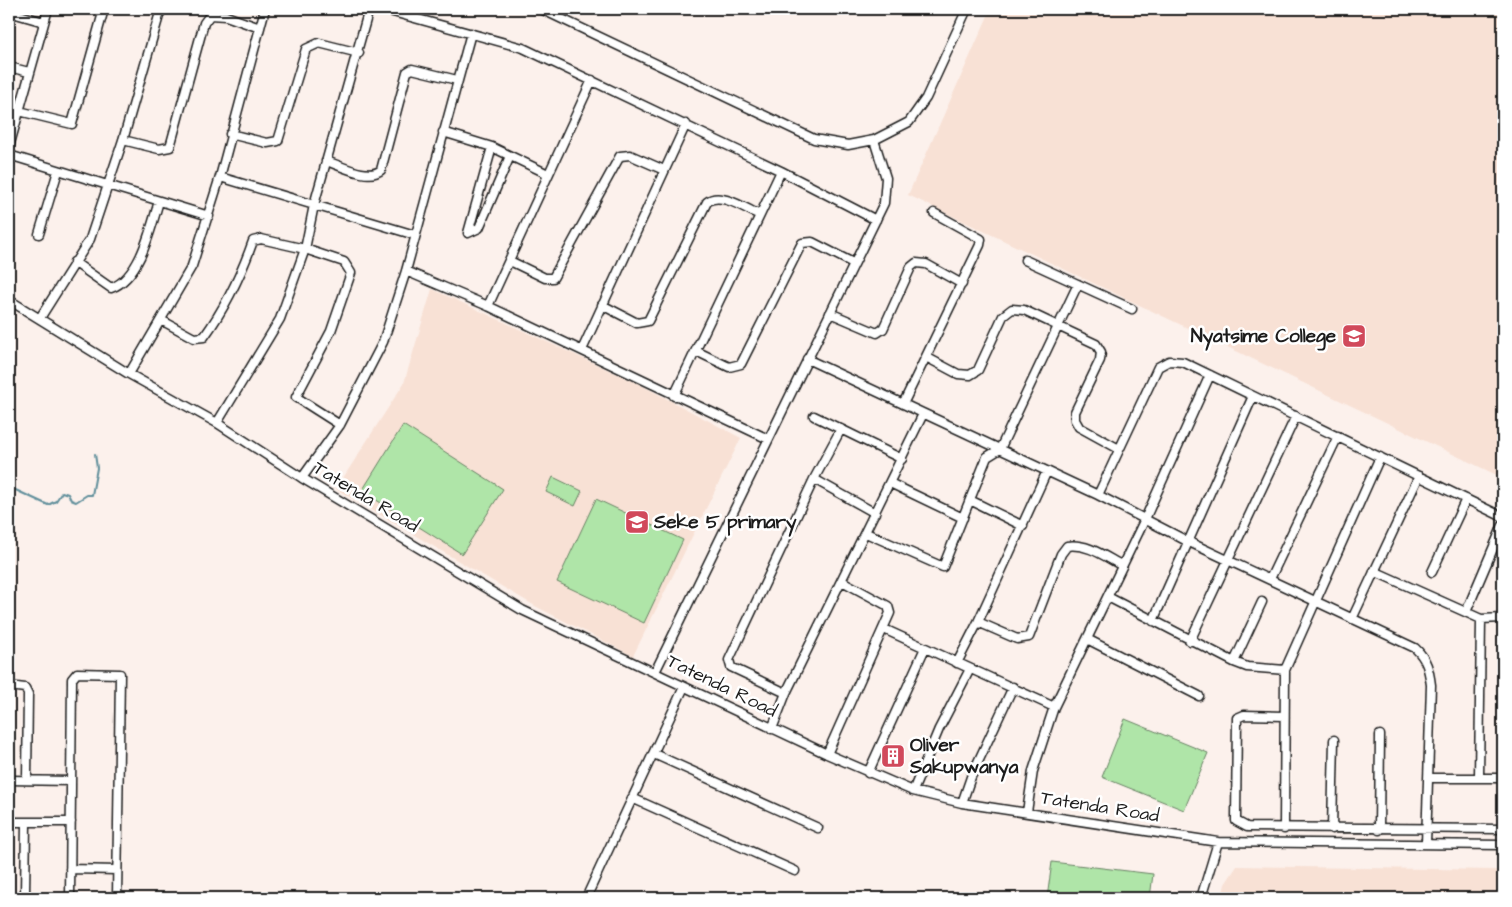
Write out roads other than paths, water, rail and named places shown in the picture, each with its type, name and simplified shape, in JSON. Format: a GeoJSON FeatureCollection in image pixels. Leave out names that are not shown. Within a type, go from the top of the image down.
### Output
{"type":"FeatureCollection","features":[{"type":"Feature","properties":{"kind":"street"},"geometry":{"type":"LineString","coordinates":[[9,147],[48,9]]}},
{"type":"Feature","properties":{"kind":"street"},"geometry":{"type":"LineString","coordinates":[[20,111],[72,124],[104,9]]}},
{"type":"Feature","properties":{"kind":"street"},"geometry":{"type":"LineString","coordinates":[[40,318],[90,239],[123,140],[161,9]]}},
{"type":"Feature","properties":{"kind":"street"},"geometry":{"type":"LineString","coordinates":[[129,374],[192,266],[209,216],[265,9]]}},
{"type":"Feature","properties":{"kind":"street"},"geometry":{"type":"LineString","coordinates":[[217,423],[280,319],[304,249],[314,205],[369,9]]}},
{"type":"Feature","properties":{"kind":"street"},"geometry":{"type":"LineString","coordinates":[[382,9],[523,48],[781,170],[876,220]]}},
{"type":"Feature","properties":{"kind":"street"},"geometry":{"type":"LineString","coordinates":[[541,9],[814,139],[848,145],[874,140],[909,122],[924,102],[967,9]]}},
{"type":"Feature","properties":{"kind":"street"},"geometry":{"type":"LineString","coordinates":[[9,12],[44,22]]}},
{"type":"Feature","properties":{"kind":"street"},"geometry":{"type":"LineString","coordinates":[[123,140],[159,149],[170,147],[204,23],[210,15],[226,16],[260,28]]}},
{"type":"Feature","properties":{"kind":"street"},"geometry":{"type":"LineString","coordinates":[[302,478],[340,425],[383,342],[406,271],[442,132],[471,33]]}},
{"type":"Feature","properties":{"kind":"street"},"geometry":{"type":"LineString","coordinates":[[230,134],[267,143],[278,141],[306,49],[319,43],[358,53]]}},
{"type":"Feature","properties":{"kind":"street"},"geometry":{"type":"LineString","coordinates":[[9,67],[29,72]]}},
{"type":"Feature","properties":{"kind":"street"},"geometry":{"type":"LineString","coordinates":[[326,161],[366,174],[377,173],[381,170],[408,72],[412,69],[457,80]]}},
{"type":"Feature","properties":{"kind":"street"},"geometry":{"type":"LineString","coordinates":[[488,306],[592,80]]}},
{"type":"Feature","properties":{"kind":"street"},"geometry":{"type":"LineString","coordinates":[[582,350],[686,124]]}},
{"type":"Feature","properties":{"kind":"street"},"geometry":{"type":"LineString","coordinates":[[442,132],[492,148],[548,174]]}},
{"type":"Feature","properties":{"kind":"street"},"geometry":{"type":"LineString","coordinates":[[655,672],[806,359],[876,220],[886,192],[881,158],[874,140]]}},
{"type":"Feature","properties":{"kind":"street"},"geometry":{"type":"LineString","coordinates":[[492,148],[468,233],[479,228],[510,156]]}},
{"type":"Feature","properties":{"kind":"street"},"geometry":{"type":"LineString","coordinates":[[9,155],[209,216]]}},
{"type":"Feature","properties":{"kind":"street"},"geometry":{"type":"LineString","coordinates":[[510,260],[545,278],[553,278],[620,156],[630,155],[664,170]]}},
{"type":"Feature","properties":{"kind":"street"},"geometry":{"type":"LineString","coordinates":[[674,396],[781,170]]}},
{"type":"Feature","properties":{"kind":"street"},"geometry":{"type":"LineString","coordinates":[[40,234],[58,171]]}},
{"type":"Feature","properties":{"kind":"street"},"geometry":{"type":"LineString","coordinates":[[220,177],[415,235]]}},
{"type":"Feature","properties":{"kind":"street"},"geometry":{"type":"LineString","coordinates":[[602,305],[637,323],[648,321],[707,202],[711,199],[719,197],[760,215]]}},
{"type":"Feature","properties":{"kind":"street"},"geometry":{"type":"LineString","coordinates":[[74,262],[111,288],[120,285],[146,245],[159,201]]}},
{"type":"Feature","properties":{"kind":"street"},"geometry":{"type":"LineString","coordinates":[[903,404],[962,284],[981,239],[934,214]]}},
{"type":"Feature","properties":{"kind":"street"},"geometry":{"type":"LineString","coordinates":[[161,320],[194,338],[204,337],[216,321],[242,273],[253,241],[261,239],[304,249],[344,262],[351,273],[330,331],[296,398],[340,425]]}},
{"type":"Feature","properties":{"kind":"street"},"geometry":{"type":"LineString","coordinates":[[696,351],[729,367],[741,364],[802,244],[812,242],[853,263]]}},
{"type":"Feature","properties":{"kind":"street"},"geometry":{"type":"LineString","coordinates":[[1025,260],[1132,309]]}},
{"type":"Feature","properties":{"kind":"street"},"geometry":{"type":"LineString","coordinates":[[830,313],[877,333],[883,329],[911,267],[916,263],[926,264],[962,284]]}},
{"type":"Feature","properties":{"kind":"street"},"geometry":{"type":"LineString","coordinates":[[406,271],[488,306],[768,439]]}},
{"type":"Feature","properties":{"kind":"street"},"geometry":{"type":"LineString","coordinates":[[866,533],[943,567],[987,457],[1000,449],[1078,284]]}},
{"type":"Feature","properties":{"kind":"street","name":"Tatenda Road"},"geometry":{"type":"LineString","coordinates":[[9,300],[129,374],[217,423],[302,478],[522,610],[772,729],[868,773],[914,791],[962,803],[1218,842],[1503,844]]}},
{"type":"Feature","properties":{"kind":"street"},"geometry":{"type":"LineString","coordinates":[[926,357],[958,374],[970,375],[978,370],[1003,316],[1012,309],[1024,310],[1096,344],[1101,352],[1100,360],[1075,412],[1075,420],[1079,427],[1119,449]]}},
{"type":"Feature","properties":{"kind":"street"},"geometry":{"type":"LineString","coordinates":[[806,359],[1098,495],[1187,541],[1415,648],[1423,656],[1429,670],[1431,685],[1426,844]]}},
{"type":"Feature","properties":{"kind":"street"},"geometry":{"type":"LineString","coordinates":[[1098,495],[1158,367],[1169,361],[1183,362],[1503,517]]}},
{"type":"Feature","properties":{"kind":"street"},"geometry":{"type":"LineString","coordinates":[[1027,812],[1033,771],[1054,707],[1121,565],[1145,519],[1210,375]]}},
{"type":"Feature","properties":{"kind":"street"},"geometry":{"type":"LineString","coordinates":[[1153,621],[1253,396]]}},
{"type":"Feature","properties":{"kind":"street"},"geometry":{"type":"LineString","coordinates":[[772,729],[786,694],[923,414]]}},
{"type":"Feature","properties":{"kind":"street"},"geometry":{"type":"LineString","coordinates":[[814,416],[902,460]]}},
{"type":"Feature","properties":{"kind":"street"},"geometry":{"type":"LineString","coordinates":[[1190,640],[1296,416]]}},
{"type":"Feature","properties":{"kind":"street"},"geometry":{"type":"LineString","coordinates":[[786,694],[731,667],[729,660],[814,479],[841,429]]}},
{"type":"Feature","properties":{"kind":"street"},"geometry":{"type":"LineString","coordinates":[[1270,579],[1338,436]]}},
{"type":"Feature","properties":{"kind":"street"},"geometry":{"type":"LineString","coordinates":[[1284,829],[1284,670],[1380,457]]}},
{"type":"Feature","properties":{"kind":"street"},"geometry":{"type":"LineString","coordinates":[[957,663],[1023,526],[1046,471]]}},
{"type":"Feature","properties":{"kind":"street"},"geometry":{"type":"LineString","coordinates":[[1352,619],[1419,476]]}},
{"type":"Feature","properties":{"kind":"street"},"geometry":{"type":"LineString","coordinates":[[814,479],[875,513]]}},
{"type":"Feature","properties":{"kind":"street"},"geometry":{"type":"LineString","coordinates":[[890,483],[963,518]]}},
{"type":"Feature","properties":{"kind":"street"},"geometry":{"type":"LineString","coordinates":[[1432,572],[1466,499]]}},
{"type":"Feature","properties":{"kind":"street"},"geometry":{"type":"LineString","coordinates":[[970,500],[1023,526]]}},
{"type":"Feature","properties":{"kind":"street"},"geometry":{"type":"LineString","coordinates":[[1466,612],[1503,525]]}},
{"type":"Feature","properties":{"kind":"street"},"geometry":{"type":"LineString","coordinates":[[978,622],[1017,639],[1029,637],[1061,554],[1067,546],[1076,545],[1091,548],[1121,565]]}},
{"type":"Feature","properties":{"kind":"street"},"geometry":{"type":"LineString","coordinates":[[1374,571],[1481,619],[1503,618]]}},
{"type":"Feature","properties":{"kind":"street"},"geometry":{"type":"LineString","coordinates":[[827,754],[890,613],[889,607],[842,581]]}},
{"type":"Feature","properties":{"kind":"street"},"geometry":{"type":"LineString","coordinates":[[1108,596],[1234,662],[1247,667],[1284,670]]}},
{"type":"Feature","properties":{"kind":"street"},"geometry":{"type":"LineString","coordinates":[[1234,662],[1262,602]]}},
{"type":"Feature","properties":{"kind":"street"},"geometry":{"type":"LineString","coordinates":[[1479,778],[1481,619]]}},
{"type":"Feature","properties":{"kind":"street"},"geometry":{"type":"LineString","coordinates":[[884,629],[1054,707]]}},
{"type":"Feature","properties":{"kind":"street"},"geometry":{"type":"LineString","coordinates":[[1087,639],[1199,696]]}},
{"type":"Feature","properties":{"kind":"street"},"geometry":{"type":"LineString","coordinates":[[868,773],[925,648]]}},
{"type":"Feature","properties":{"kind":"street"},"geometry":{"type":"LineString","coordinates":[[914,791],[940,729],[970,669]]}},
{"type":"Feature","properties":{"kind":"street"},"geometry":{"type":"LineString","coordinates":[[70,898],[72,679],[77,673],[120,674],[117,898]]}},
{"type":"Feature","properties":{"kind":"street"},"geometry":{"type":"LineString","coordinates":[[9,686],[25,688],[28,694],[27,780]]}},
{"type":"Feature","properties":{"kind":"street"},"geometry":{"type":"LineString","coordinates":[[586,898],[684,687]]}},
{"type":"Feature","properties":{"kind":"street"},"geometry":{"type":"LineString","coordinates":[[962,803],[971,777],[1013,687]]}},
{"type":"Feature","properties":{"kind":"street"},"geometry":{"type":"LineString","coordinates":[[1284,716],[1244,715],[1237,718],[1236,821],[1247,827],[1284,829],[1503,830]]}},
{"type":"Feature","properties":{"kind":"street"},"geometry":{"type":"LineString","coordinates":[[1379,830],[1380,735]]}},
{"type":"Feature","properties":{"kind":"street"},"geometry":{"type":"LineString","coordinates":[[1332,829],[1334,740]]}},
{"type":"Feature","properties":{"kind":"street"},"geometry":{"type":"LineString","coordinates":[[654,754],[818,828]]}},
{"type":"Feature","properties":{"kind":"street"},"geometry":{"type":"LineString","coordinates":[[1428,778],[1503,778]]}},
{"type":"Feature","properties":{"kind":"street"},"geometry":{"type":"LineString","coordinates":[[9,780],[71,781]]}},
{"type":"Feature","properties":{"kind":"street"},"geometry":{"type":"LineString","coordinates":[[632,798],[795,871]]}},
{"type":"Feature","properties":{"kind":"street"},"geometry":{"type":"LineString","coordinates":[[9,822],[71,822]]}},
{"type":"Feature","properties":{"kind":"street"},"geometry":{"type":"LineString","coordinates":[[25,896],[26,822]]}},
{"type":"Feature","properties":{"kind":"street"},"geometry":{"type":"LineString","coordinates":[[1201,898],[1218,842]]}},
{"type":"Feature","properties":{"kind":"street"},"geometry":{"type":"LineString","coordinates":[[70,869],[117,870]]}},
{"type":"Feature","properties":{"kind":"waterway"},"geometry":{"type":"LineString","coordinates":[[9,487],[48,505],[56,501],[62,492],[68,494],[71,500],[76,502],[87,495],[92,495],[97,468],[95,454]]}},
{"type":"Feature","properties":{"kind":"place","name":"Nyatsime College"},"geometry":{"type":"Point","coordinates":[1354,336]}},
{"type":"Feature","properties":{"kind":"place","name":"Seke 5 primary"},"geometry":{"type":"Point","coordinates":[637,522]}},
{"type":"Feature","properties":{"kind":"place","name":"Oliver Sakupwanya"},"geometry":{"type":"Point","coordinates":[893,756]}}]}
